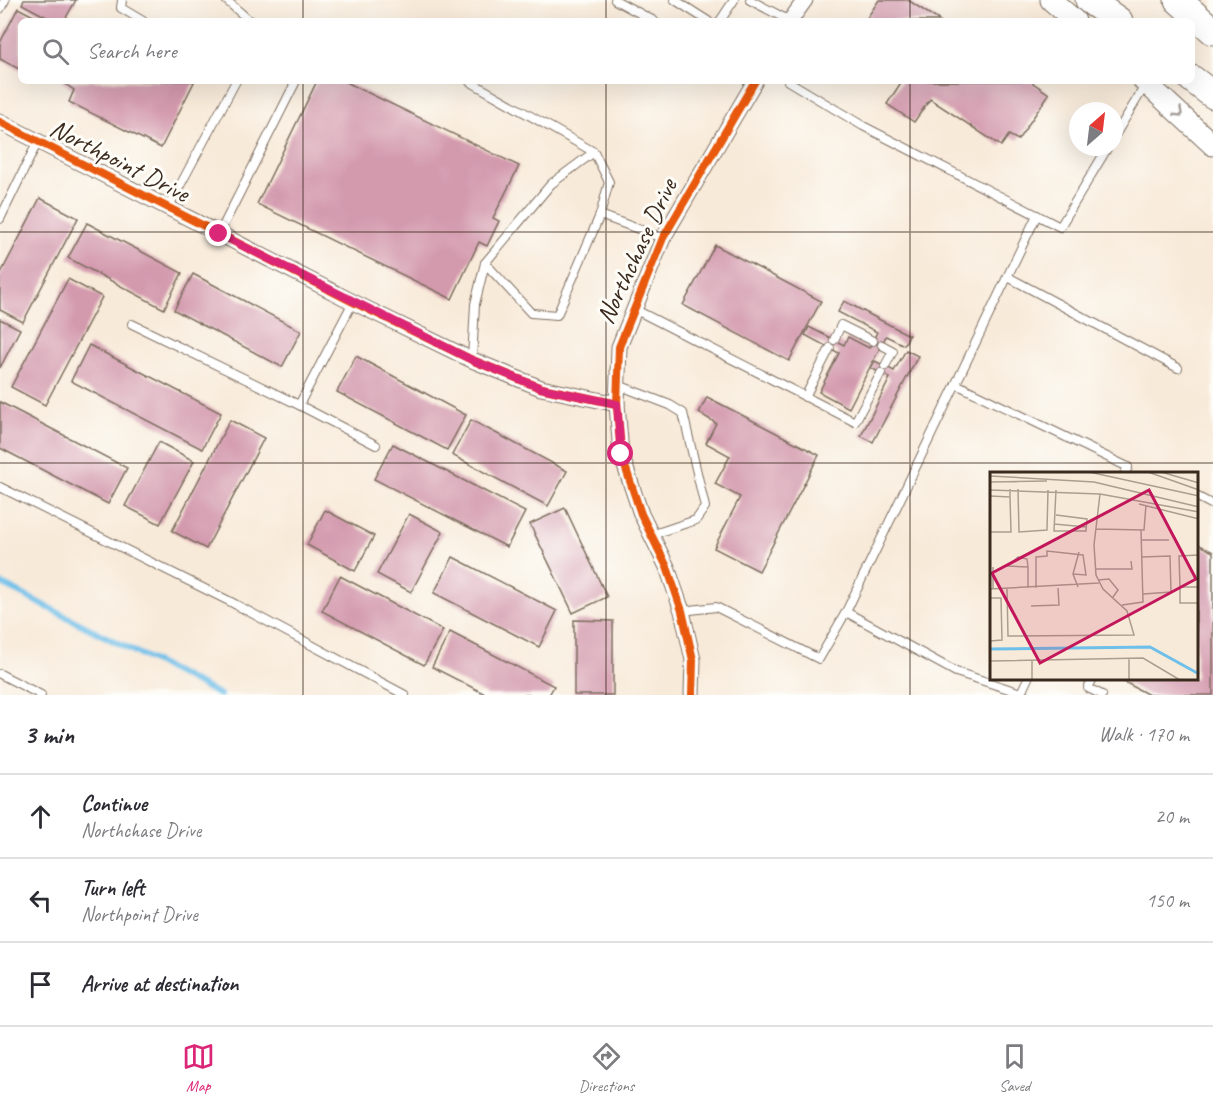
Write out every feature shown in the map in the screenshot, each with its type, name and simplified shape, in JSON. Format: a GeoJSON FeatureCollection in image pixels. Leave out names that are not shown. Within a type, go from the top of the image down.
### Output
{"type":"FeatureCollection","features":[{"type":"Feature","properties":{"kind":"highway"},"geometry":{"type":"LineString","coordinates":[[1089,0],[1115,18]]}},
{"type":"Feature","properties":{"kind":"highway"},"geometry":{"type":"LineString","coordinates":[[1178,0],[1213,31]]}},
{"type":"Feature","properties":{"kind":"highway"},"geometry":{"type":"LineString","coordinates":[[1195,81],[1213,95]]}},
{"type":"Feature","properties":{"kind":"main road"},"geometry":{"type":"LineString","coordinates":[[1052,0],[1073,18]]}},
{"type":"Feature","properties":{"kind":"main road"},"geometry":{"type":"LineString","coordinates":[[1147,84],[1213,145]]}},
{"type":"Feature","properties":{"kind":"street"},"geometry":{"type":"LineString","coordinates":[[792,18],[806,0]]}},
{"type":"Feature","properties":{"kind":"street","name":"Northchase Drive"},"geometry":{"type":"LineString","coordinates":[[692,695],[693,660],[682,611],[667,567],[641,514],[621,454],[617,404],[619,347],[663,238],[707,158],[753,84]]}},
{"type":"Feature","properties":{"kind":"street","name":"Northpoint Drive"},"geometry":{"type":"LineString","coordinates":[[0,122],[352,302],[472,360],[541,388],[617,404]]}},
{"type":"Feature","properties":{"kind":"lane"},"geometry":{"type":"LineString","coordinates":[[0,9],[5,0]]}},
{"type":"Feature","properties":{"kind":"lane"},"geometry":{"type":"LineString","coordinates":[[122,0],[121,8],[138,18]]}},
{"type":"Feature","properties":{"kind":"lane"},"geometry":{"type":"LineString","coordinates":[[226,0],[247,18]]}},
{"type":"Feature","properties":{"kind":"lane"},"geometry":{"type":"LineString","coordinates":[[615,0],[648,18]]}},
{"type":"Feature","properties":{"kind":"lane"},"geometry":{"type":"LineString","coordinates":[[675,0],[703,18]]}},
{"type":"Feature","properties":{"kind":"lane"},"geometry":{"type":"LineString","coordinates":[[722,18],[734,0]]}},
{"type":"Feature","properties":{"kind":"lane"},"geometry":{"type":"LineString","coordinates":[[750,0],[784,18]]}},
{"type":"Feature","properties":{"kind":"lane"},"geometry":{"type":"LineString","coordinates":[[168,208],[234,84]]}},
{"type":"Feature","properties":{"kind":"lane"},"geometry":{"type":"LineString","coordinates":[[219,234],[294,84]]}},
{"type":"Feature","properties":{"kind":"lane"},"geometry":{"type":"LineString","coordinates":[[474,84],[594,152],[609,182],[600,215],[557,315],[531,313],[485,263]]}},
{"type":"Feature","properties":{"kind":"lane"},"geometry":{"type":"LineString","coordinates":[[793,84],[863,126],[1060,227],[1103,156]]}},
{"type":"Feature","properties":{"kind":"lane"},"geometry":{"type":"LineString","coordinates":[[1123,121],[1144,84]]}},
{"type":"Feature","properties":{"kind":"lane"},"geometry":{"type":"LineString","coordinates":[[0,219],[38,141]]}},
{"type":"Feature","properties":{"kind":"lane"},"geometry":{"type":"LineString","coordinates":[[472,360],[475,304],[485,263],[551,184],[594,152]]}},
{"type":"Feature","properties":{"kind":"lane"},"geometry":{"type":"LineString","coordinates":[[600,215],[663,238]]}},
{"type":"Feature","properties":{"kind":"lane"},"geometry":{"type":"LineString","coordinates":[[682,611],[716,607],[819,659],[846,612],[958,385],[1037,215]]}},
{"type":"Feature","properties":{"kind":"lane"},"geometry":{"type":"LineString","coordinates":[[1008,277],[1178,368]]}},
{"type":"Feature","properties":{"kind":"lane"},"geometry":{"type":"LineString","coordinates":[[299,405],[352,302]]}},
{"type":"Feature","properties":{"kind":"lane"},"geometry":{"type":"LineString","coordinates":[[634,309],[855,422],[892,351],[882,345]]}},
{"type":"Feature","properties":{"kind":"lane"},"geometry":{"type":"LineString","coordinates":[[132,324],[376,445]]}},
{"type":"Feature","properties":{"kind":"lane"},"geometry":{"type":"LineString","coordinates":[[805,396],[841,325],[873,341]]}},
{"type":"Feature","properties":{"kind":"lane"},"geometry":{"type":"LineString","coordinates":[[618,385],[670,405],[683,413],[705,507],[696,520],[651,535]]}},
{"type":"Feature","properties":{"kind":"lane"},"geometry":{"type":"LineString","coordinates":[[958,385],[1128,467],[1126,472]]}},
{"type":"Feature","properties":{"kind":"lane"},"geometry":{"type":"LineString","coordinates":[[0,487],[229,601],[405,695]]}},
{"type":"Feature","properties":{"kind":"lane"},"geometry":{"type":"LineString","coordinates":[[1198,497],[1213,506]]}},
{"type":"Feature","properties":{"kind":"lane"},"geometry":{"type":"LineString","coordinates":[[846,612],[956,672],[1021,693],[1027,680]]}},
{"type":"Feature","properties":{"kind":"lane"},"geometry":{"type":"LineString","coordinates":[[0,674],[41,695]]}},
{"type":"Feature","properties":{"kind":"lane"},"geometry":{"type":"LineString","coordinates":[[1086,691],[1102,695]]}},
{"type":"Feature","properties":{"kind":"building"},"geometry":{"type":"Polygon","coordinates":[[[24,0],[76,0],[66,18],[48,18],[22,4],[24,0]]]}},
{"type":"Feature","properties":{"kind":"building"},"geometry":{"type":"Polygon","coordinates":[[[879,0],[908,0],[935,18],[867,18],[879,0]]]}},
{"type":"Feature","properties":{"kind":"building"},"geometry":{"type":"Polygon","coordinates":[[[18,8],[37,18],[18,18],[18,68],[0,59],[0,43],[18,8]]]}},
{"type":"Feature","properties":{"kind":"building"},"geometry":{"type":"Polygon","coordinates":[[[65,84],[193,84],[161,148],[69,102],[74,90],[65,84]]]}},
{"type":"Feature","properties":{"kind":"building"},"geometry":{"type":"Polygon","coordinates":[[[316,84],[350,84],[519,166],[493,218],[499,221],[487,246],[479,242],[452,299],[257,204],[316,84]]]}},
{"type":"Feature","properties":{"kind":"building"},"geometry":{"type":"Polygon","coordinates":[[[900,84],[1034,84],[1049,94],[1018,140],[1009,135],[1001,146],[930,99],[914,122],[887,104],[900,84]]]}},
{"type":"Feature","properties":{"kind":"building"},"geometry":{"type":"Polygon","coordinates":[[[40,198],[78,218],[23,322],[0,310],[0,275],[40,198]]]}},
{"type":"Feature","properties":{"kind":"building"},"geometry":{"type":"Polygon","coordinates":[[[87,223],[182,273],[164,309],[68,258],[87,223]]]}},
{"type":"Feature","properties":{"kind":"building"},"geometry":{"type":"Polygon","coordinates":[[[715,245],[821,301],[789,361],[683,305],[715,245]]]}},
{"type":"Feature","properties":{"kind":"building"},"geometry":{"type":"Polygon","coordinates":[[[193,274],[301,331],[282,367],[174,310],[193,274]]]}},
{"type":"Feature","properties":{"kind":"building"},"geometry":{"type":"Polygon","coordinates":[[[68,279],[102,297],[45,405],[11,387],[68,279]]]}},
{"type":"Feature","properties":{"kind":"building"},"geometry":{"type":"Polygon","coordinates":[[[844,301],[909,335],[904,345],[886,336],[849,408],[819,392],[839,353],[805,335],[809,327],[844,345],[848,337],[869,348],[877,332],[838,312],[844,301]]]}},
{"type":"Feature","properties":{"kind":"building"},"geometry":{"type":"Polygon","coordinates":[[[0,319],[20,329],[0,368],[0,319]]]}},
{"type":"Feature","properties":{"kind":"building"},"geometry":{"type":"Polygon","coordinates":[[[89,345],[221,413],[202,449],[71,381],[89,345]]]}},
{"type":"Feature","properties":{"kind":"building"},"geometry":{"type":"Polygon","coordinates":[[[906,350],[918,356],[873,442],[861,436],[890,378],[871,368],[875,361],[894,371],[906,350]]]}},
{"type":"Feature","properties":{"kind":"building"},"geometry":{"type":"Polygon","coordinates":[[[356,356],[466,415],[447,450],[337,392],[356,356]]]}},
{"type":"Feature","properties":{"kind":"building"},"geometry":{"type":"Polygon","coordinates":[[[707,397],[819,455],[759,571],[714,548],[740,497],[715,484],[730,456],[706,443],[716,423],[699,413],[707,397]]]}},
{"type":"Feature","properties":{"kind":"building"},"geometry":{"type":"Polygon","coordinates":[[[0,402],[127,468],[108,504],[0,448],[0,402]]]}},
{"type":"Feature","properties":{"kind":"building"},"geometry":{"type":"Polygon","coordinates":[[[230,420],[264,438],[206,549],[172,531],[230,420]]]}},
{"type":"Feature","properties":{"kind":"building"},"geometry":{"type":"Polygon","coordinates":[[[471,420],[567,471],[548,506],[452,455],[471,420]]]}},
{"type":"Feature","properties":{"kind":"building"},"geometry":{"type":"Polygon","coordinates":[[[159,442],[194,461],[160,524],[125,506],[159,442]]]}},
{"type":"Feature","properties":{"kind":"building"},"geometry":{"type":"Polygon","coordinates":[[[393,444],[525,512],[507,547],[374,479],[393,444]]]}},
{"type":"Feature","properties":{"kind":"building"},"geometry":{"type":"Polygon","coordinates":[[[565,508],[607,597],[573,613],[530,524],[565,508]]]}},
{"type":"Feature","properties":{"kind":"building"},"geometry":{"type":"Polygon","coordinates":[[[325,510],[374,536],[355,571],[307,545],[325,510]]]}},
{"type":"Feature","properties":{"kind":"building"},"geometry":{"type":"Polygon","coordinates":[[[409,514],[443,532],[411,592],[377,574],[409,514]]]}},
{"type":"Feature","properties":{"kind":"building"},"geometry":{"type":"Polygon","coordinates":[[[1198,544],[1213,552],[1213,695],[1149,695],[1121,680],[1198,680],[1198,544]]]}},
{"type":"Feature","properties":{"kind":"building"},"geometry":{"type":"Polygon","coordinates":[[[453,557],[557,611],[539,647],[434,593],[453,557]]]}},
{"type":"Feature","properties":{"kind":"building"},"geometry":{"type":"Polygon","coordinates":[[[340,576],[443,630],[424,665],[322,611],[340,576]]]}},
{"type":"Feature","properties":{"kind":"building"},"geometry":{"type":"Polygon","coordinates":[[[574,620],[613,621],[613,695],[574,695],[574,620]]]}},
{"type":"Feature","properties":{"kind":"building"},"geometry":{"type":"Polygon","coordinates":[[[450,632],[554,686],[549,695],[487,695],[432,667],[450,632]]]}},
{"type":"Feature","properties":{"kind":"waterway"},"geometry":{"type":"LineString","coordinates":[[0,583],[220,695]]}},
{"type":"Feature","properties":{"kind":"cycle path"},"geometry":{"type":"LineString","coordinates":[[692,695],[693,660],[682,611],[667,567],[641,514],[621,454],[617,404],[619,347],[663,238],[753,84]]}},
{"type":"Feature","properties":{"kind":"cycle path"},"geometry":{"type":"LineString","coordinates":[[0,122],[472,360],[541,388],[617,404]]}},
{"type":"Feature","properties":{"kind":"route"},"geometry":{"type":"LineString","coordinates":[[219,234],[472,360],[541,388],[617,404],[621,454]]}}]}
